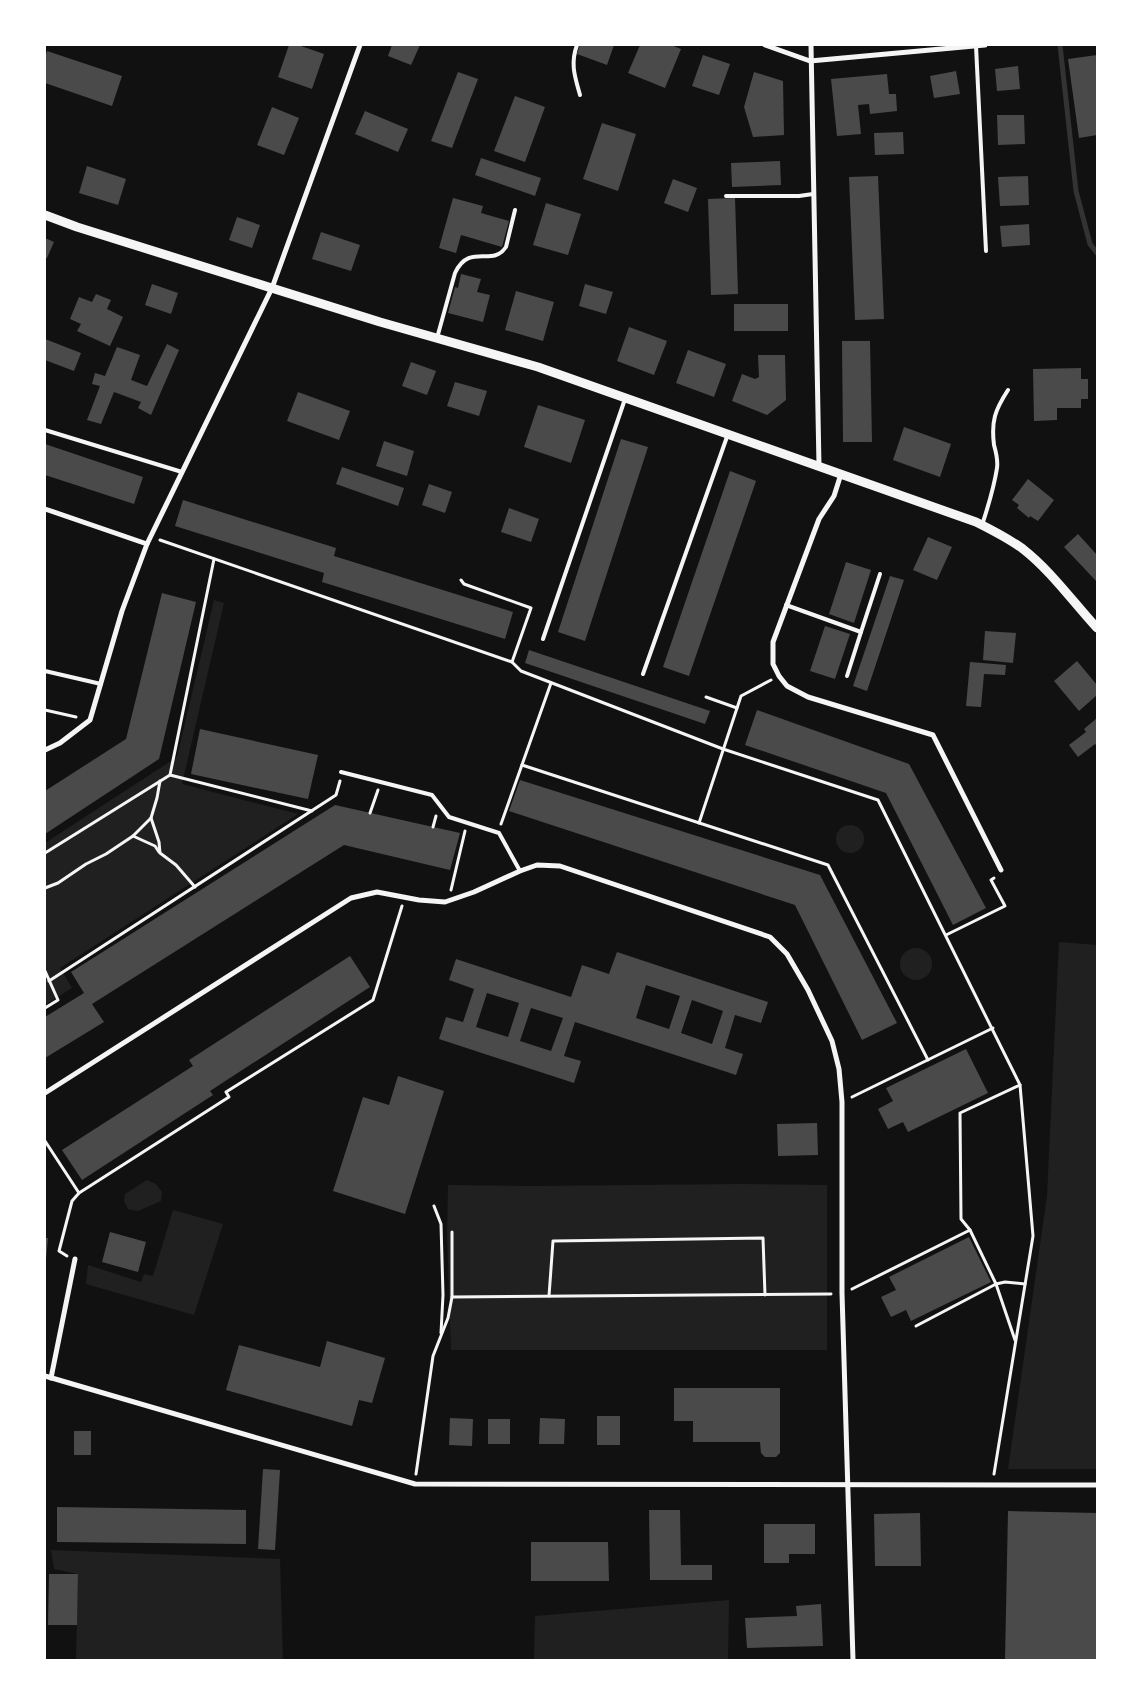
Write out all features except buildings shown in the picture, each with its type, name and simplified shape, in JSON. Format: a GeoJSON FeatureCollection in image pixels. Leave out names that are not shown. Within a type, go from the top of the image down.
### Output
{"type":"FeatureCollection","features":[{"type":"Feature","properties":{"kind":"street"},"geometry":{"type":"LineString","coordinates":[[45,750],[60,743],[90,720],[122,611],[150,536],[272,288],[360,45]]}},
{"type":"Feature","properties":{"kind":"street"},"geometry":{"type":"LineString","coordinates":[[764,45],[810,61],[985,45]]}},
{"type":"Feature","properties":{"kind":"street"},"geometry":{"type":"LineString","coordinates":[[811,45],[819,466]]}},
{"type":"Feature","properties":{"kind":"street"},"geometry":{"type":"LineString","coordinates":[[45,215],[77,227],[380,322],[538,367],[982,525],[1023,550],[1041,566],[1097,628]]}},
{"type":"Feature","properties":{"kind":"street"},"geometry":{"type":"LineString","coordinates":[[841,474],[834,496],[819,519],[786,605],[773,642],[773,664],[778,676],[787,686],[808,697],[933,735],[1002,870]]}},
{"type":"Feature","properties":{"kind":"street"},"geometry":{"type":"LineString","coordinates":[[45,510],[147,544]]}},
{"type":"Feature","properties":{"kind":"street"},"geometry":{"type":"LineString","coordinates":[[45,1093],[351,898],[377,892],[445,902],[474,892],[537,865],[560,866],[770,937],[787,954],[808,990],[832,1041],[839,1069],[842,1102],[842,1293],[853,1660]]}},
{"type":"Feature","properties":{"kind":"street"},"geometry":{"type":"LineString","coordinates":[[75,1259],[48,1377],[415,1484],[1097,1485]]}},
{"type":"Feature","properties":{"kind":"lane"},"geometry":{"type":"LineString","coordinates":[[576,45],[572,57],[574,74],[580,95]]}},
{"type":"Feature","properties":{"kind":"lane"},"geometry":{"type":"LineString","coordinates":[[976,46],[986,251]]}},
{"type":"Feature","properties":{"kind":"lane"},"geometry":{"type":"LineString","coordinates":[[726,196],[799,196],[813,194]]}},
{"type":"Feature","properties":{"kind":"lane"},"geometry":{"type":"LineString","coordinates":[[437,338],[455,273],[459,265],[465,258],[493,256],[503,252],[506,247],[515,210]]}},
{"type":"Feature","properties":{"kind":"lane"},"geometry":{"type":"LineString","coordinates":[[982,525],[997,467],[993,432],[994,420],[998,406],[1008,390]]}},
{"type":"Feature","properties":{"kind":"lane"},"geometry":{"type":"LineString","coordinates":[[543,639],[626,397]]}},
{"type":"Feature","properties":{"kind":"lane"},"geometry":{"type":"LineString","coordinates":[[45,430],[182,472]]}},
{"type":"Feature","properties":{"kind":"lane"},"geometry":{"type":"LineString","coordinates":[[643,674],[728,434]]}},
{"type":"Feature","properties":{"kind":"lane"},"geometry":{"type":"LineString","coordinates":[[847,676],[880,574]]}},
{"type":"Feature","properties":{"kind":"lane"},"geometry":{"type":"LineString","coordinates":[[786,605],[861,632]]}},
{"type":"Feature","properties":{"kind":"lane"},"geometry":{"type":"LineString","coordinates":[[45,671],[101,684]]}},
{"type":"Feature","properties":{"kind":"lane"},"geometry":{"type":"LineString","coordinates":[[342,772],[432,795],[449,816],[499,833],[520,871]]}},
{"type":"Feature","properties":{"kind":"path"},"geometry":{"type":"LineString","coordinates":[[150,536],[512,662],[521,671],[723,749],[878,800],[1020,1085],[1033,1236],[992,1484]]}},
{"type":"Feature","properties":{"kind":"path"},"geometry":{"type":"LineString","coordinates":[[170,775],[214,559]]}},
{"type":"Feature","properties":{"kind":"path"},"geometry":{"type":"LineString","coordinates":[[461,580],[464,584],[531,608],[512,662]]}},
{"type":"Feature","properties":{"kind":"path"},"geometry":{"type":"LineString","coordinates":[[699,823],[741,696],[778,676]]}},
{"type":"Feature","properties":{"kind":"path"},"geometry":{"type":"LineString","coordinates":[[499,833],[551,683]]}},
{"type":"Feature","properties":{"kind":"path"},"geometry":{"type":"LineString","coordinates":[[706,696],[737,708]]}},
{"type":"Feature","properties":{"kind":"path"},"geometry":{"type":"LineString","coordinates":[[45,710],[90,720]]}},
{"type":"Feature","properties":{"kind":"path"},"geometry":{"type":"LineString","coordinates":[[522,765],[828,866],[928,1060]]}},
{"type":"Feature","properties":{"kind":"path"},"geometry":{"type":"LineString","coordinates":[[49,981],[336,795],[342,772]]}},
{"type":"Feature","properties":{"kind":"path"},"geometry":{"type":"LineString","coordinates":[[45,853],[170,775],[313,811]]}},
{"type":"Feature","properties":{"kind":"path"},"geometry":{"type":"LineString","coordinates":[[45,888],[58,883],[133,836],[151,818],[160,780]]}},
{"type":"Feature","properties":{"kind":"path"},"geometry":{"type":"LineString","coordinates":[[370,813],[381,782]]}},
{"type":"Feature","properties":{"kind":"path"},"geometry":{"type":"LineString","coordinates":[[151,818],[159,842],[160,853]]}},
{"type":"Feature","properties":{"kind":"path"},"geometry":{"type":"LineString","coordinates":[[448,901],[467,823]]}},
{"type":"Feature","properties":{"kind":"path"},"geometry":{"type":"LineString","coordinates":[[133,836],[155,846],[196,887]]}},
{"type":"Feature","properties":{"kind":"path"},"geometry":{"type":"LineString","coordinates":[[946,935],[1005,906],[991,880],[1002,870]]}},
{"type":"Feature","properties":{"kind":"path"},"geometry":{"type":"LineString","coordinates":[[75,1259],[59,1251],[72,1201],[79,1193],[229,1097],[226,1092],[372,1000],[405,897]]}},
{"type":"Feature","properties":{"kind":"path"},"geometry":{"type":"LineString","coordinates":[[45,971],[58,1000],[45,1008]]}},
{"type":"Feature","properties":{"kind":"path"},"geometry":{"type":"LineString","coordinates":[[842,1102],[992,1028]]}},
{"type":"Feature","properties":{"kind":"path"},"geometry":{"type":"LineString","coordinates":[[1016,1340],[996,1284],[970,1230],[961,1219],[960,1113],[1020,1085]]}},
{"type":"Feature","properties":{"kind":"path"},"geometry":{"type":"LineString","coordinates":[[45,1141],[79,1193]]}},
{"type":"Feature","properties":{"kind":"path"},"geometry":{"type":"LineString","coordinates":[[434,1206],[441,1224],[443,1295],[440,1336]]}},
{"type":"Feature","properties":{"kind":"path"},"geometry":{"type":"LineString","coordinates":[[452,1297],[842,1293],[970,1230]]}},
{"type":"Feature","properties":{"kind":"path"},"geometry":{"type":"LineString","coordinates":[[415,1484],[433,1356],[448,1318],[452,1297],[452,1232]]}},
{"type":"Feature","properties":{"kind":"path"},"geometry":{"type":"LineString","coordinates":[[549,1296],[553,1241],[763,1238],[765,1295]]}},
{"type":"Feature","properties":{"kind":"path"},"geometry":{"type":"LineString","coordinates":[[916,1326],[996,1284],[1005,1282],[1025,1284]]}},
{"type":"Feature","properties":{"kind":"shaded area"},"geometry":{"type":"Polygon","coordinates":[[[214,600],[224,603],[182,784],[298,814],[60,968],[72,988],[45,1005],[45,843],[177,757],[214,600]]]}},
{"type":"Feature","properties":{"kind":"shaded area"},"geometry":{"type":"Polygon","coordinates":[[[850,825],[860,829],[864,839],[860,849],[850,853],[840,849],[836,839],[840,829],[850,825]]]}},
{"type":"Feature","properties":{"kind":"shaded area"},"geometry":{"type":"Polygon","coordinates":[[[1059,942],[1097,945],[1097,1469],[1008,1469],[1047,1196],[1059,942]]]}},
{"type":"Feature","properties":{"kind":"shaded area"},"geometry":{"type":"Polygon","coordinates":[[[916,948],[928,952],[932,964],[928,976],[916,980],[904,976],[900,964],[904,952],[916,948]]]}},
{"type":"Feature","properties":{"kind":"shaded area"},"geometry":{"type":"Polygon","coordinates":[[[147,1180],[156,1184],[162,1192],[161,1201],[138,1211],[128,1209],[124,1201],[125,1194],[147,1180]]]}},
{"type":"Feature","properties":{"kind":"shaded area"},"geometry":{"type":"Polygon","coordinates":[[[448,1185],[827,1185],[827,1350],[451,1350],[447,1235],[448,1185]]]}},
{"type":"Feature","properties":{"kind":"shaded area"},"geometry":{"type":"Polygon","coordinates":[[[173,1210],[223,1224],[194,1315],[86,1284],[88,1265],[141,1282],[144,1274],[153,1276],[173,1210]]]}},
{"type":"Feature","properties":{"kind":"shaded area"},"geometry":{"type":"Polygon","coordinates":[[[51,1550],[280,1559],[283,1660],[76,1660],[78,1574],[54,1569],[51,1550]]]}},
{"type":"Feature","properties":{"kind":"shaded area"},"geometry":{"type":"Polygon","coordinates":[[[729,1600],[728,1660],[534,1660],[535,1616],[729,1600]]]}},
{"type":"Feature","properties":{"kind":"waterway"},"geometry":{"type":"LineString","coordinates":[[1060,45],[1076,191],[1090,244],[1097,253]]}}]}
